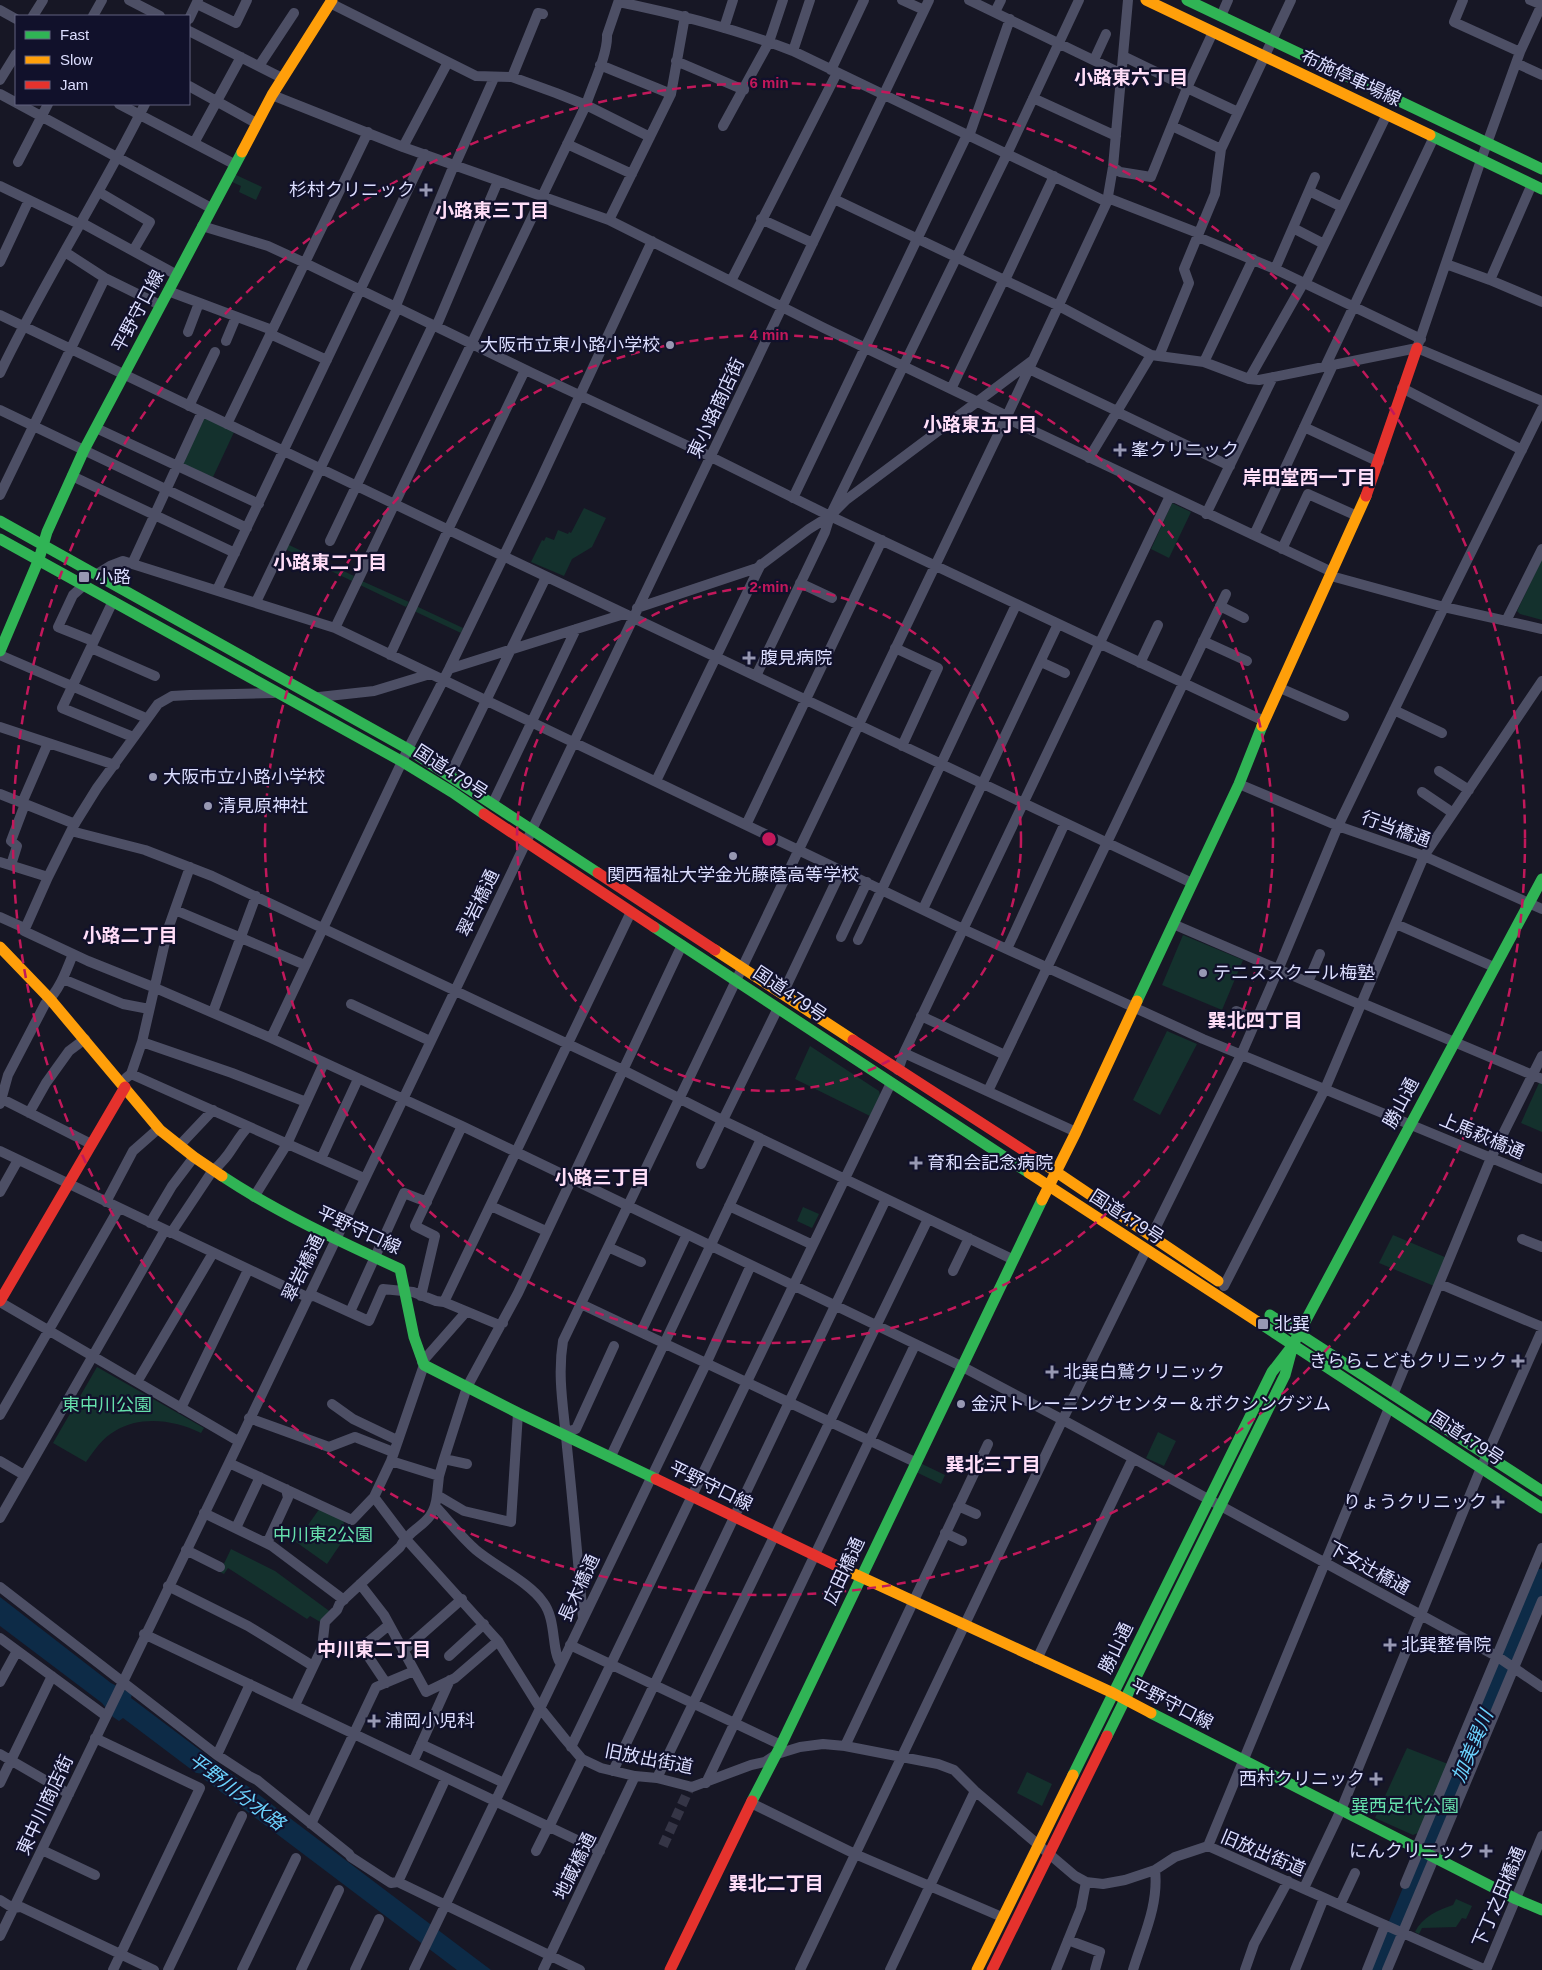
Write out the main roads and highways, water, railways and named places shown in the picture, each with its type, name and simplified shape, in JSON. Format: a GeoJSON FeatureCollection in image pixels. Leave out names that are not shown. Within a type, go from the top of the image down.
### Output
{"type":"FeatureCollection","features":[{"type":"Feature","properties":{"kind":"main road","name":"布施停車場線"},"geometry":{"type":"LineString","coordinates":[[1146,0],[1537,186]]}},
{"type":"Feature","properties":{"kind":"main road","name":"布施停車場線"},"geometry":{"type":"LineString","coordinates":[[1187,0],[1542,168]]}},
{"type":"Feature","properties":{"kind":"main road","name":"平野守口線"},"geometry":{"type":"LineString","coordinates":[[0,651],[39,559],[47,532],[84,450],[256,123],[282,78],[331,2]]}},
{"type":"Feature","properties":{"kind":"main road","name":"広田橋通"},"geometry":{"type":"LineString","coordinates":[[670,1970],[751,1803],[779,1750],[1012,1259],[1076,1132],[1238,784],[1264,721],[1371,485],[1402,388],[1419,344]]}},
{"type":"Feature","properties":{"kind":"main road","name":"国道479号"},"geometry":{"type":"LineString","coordinates":[[0,521],[408,749],[450,775],[898,1070],[1056,1171],[1238,1294]]}},
{"type":"Feature","properties":{"kind":"main road","name":"国道479号"},"geometry":{"type":"LineString","coordinates":[[0,538],[403,762],[452,792],[525,843],[1542,1508]]}},
{"type":"Feature","properties":{"kind":"main road","name":"勝山通"},"geometry":{"type":"LineString","coordinates":[[992,1970],[1285,1375],[1293,1345],[1299,1333],[1454,1040],[1542,879]]}},
{"type":"Feature","properties":{"kind":"main road","name":"平野守口線"},"geometry":{"type":"LineString","coordinates":[[0,947],[50,999],[158,1129],[194,1157],[254,1197],[335,1239],[400,1269],[414,1337],[423,1364],[518,1413],[566,1434],[860,1577],[1113,1693],[1426,1851],[1516,1899],[1542,1910]]}},
{"type":"Feature","properties":{"kind":"main road"},"geometry":{"type":"LineString","coordinates":[[0,1302],[123,1085]]}},
{"type":"Feature","properties":{"kind":"main road","name":"国道479号"},"geometry":{"type":"LineString","coordinates":[[1262,1310],[1542,1491]]}},
{"type":"Feature","properties":{"kind":"main road","name":"勝山通"},"geometry":{"type":"LineString","coordinates":[[977,1970],[1273,1369],[1293,1345]]}},
{"type":"Feature","properties":{"kind":"water","name":"平野川分水路"},"geometry":{"type":"Polygon","coordinates":[[[0,1597],[111,1683],[132,1694],[131,1698],[491,1970],[457,1970],[123,1718],[119,1721],[113,1717],[102,1703],[0,1626],[0,1597]]]}},
{"type":"Feature","properties":{"kind":"waterway","name":"加美巽川"},"geometry":{"type":"LineString","coordinates":[[1379,1970],[1542,1578]]}},
{"type":"Feature","properties":{"kind":"tunnel"},"geometry":{"type":"LineString","coordinates":[[663,1846],[690,1787]]}},
{"type":"Feature","properties":{"kind":"place","name":"杉村クリニック"},"geometry":{"type":"Point","coordinates":[426,190]}},
{"type":"Feature","properties":{"kind":"place","name":"大阪市立東小路小学校"},"geometry":{"type":"Point","coordinates":[670,345]}},
{"type":"Feature","properties":{"kind":"place","name":"峯クリニック"},"geometry":{"type":"Point","coordinates":[1120,450]}},
{"type":"Feature","properties":{"kind":"place","name":"小路"},"geometry":{"type":"Point","coordinates":[84,577]}},
{"type":"Feature","properties":{"kind":"place","name":"腹見病院"},"geometry":{"type":"Point","coordinates":[749,658]}},
{"type":"Feature","properties":{"kind":"place","name":"大阪市立小路小学校"},"geometry":{"type":"Point","coordinates":[153,777]}},
{"type":"Feature","properties":{"kind":"place","name":"清見原神社"},"geometry":{"type":"Point","coordinates":[208,806]}},
{"type":"Feature","properties":{"kind":"place","name":"関西福祉大学金光藤蔭高等学校"},"geometry":{"type":"Point","coordinates":[733,856]}},
{"type":"Feature","properties":{"kind":"place","name":"テニススクール梅塾"},"geometry":{"type":"Point","coordinates":[1203,973]}},
{"type":"Feature","properties":{"kind":"place","name":"育和会記念病院"},"geometry":{"type":"Point","coordinates":[916,1163]}},
{"type":"Feature","properties":{"kind":"place","name":"北巽"},"geometry":{"type":"Point","coordinates":[1263,1324]}},
{"type":"Feature","properties":{"kind":"place","name":"きららこどもクリニック"},"geometry":{"type":"Point","coordinates":[1518,1361]}},
{"type":"Feature","properties":{"kind":"place","name":"北巽白鷲クリニック"},"geometry":{"type":"Point","coordinates":[1052,1372]}},
{"type":"Feature","properties":{"kind":"place","name":"金沢トレーニングセンター＆ボクシングジム"},"geometry":{"type":"Point","coordinates":[961,1404]}},
{"type":"Feature","properties":{"kind":"place","name":"りょうクリニック"},"geometry":{"type":"Point","coordinates":[1498,1502]}},
{"type":"Feature","properties":{"kind":"place","name":"北巽整骨院"},"geometry":{"type":"Point","coordinates":[1390,1645]}},
{"type":"Feature","properties":{"kind":"place","name":"浦岡小児科"},"geometry":{"type":"Point","coordinates":[374,1721]}},
{"type":"Feature","properties":{"kind":"place","name":"西村クリニック"},"geometry":{"type":"Point","coordinates":[1376,1779]}},
{"type":"Feature","properties":{"kind":"place","name":"にんクリニック"},"geometry":{"type":"Point","coordinates":[1486,1851]}},
{"type":"Feature","properties":{"kind":"district","name":"小路東六丁目"},"geometry":{"type":"Point","coordinates":[1131,77]}},
{"type":"Feature","properties":{"kind":"district","name":"小路東三丁目"},"geometry":{"type":"Point","coordinates":[492,210]}},
{"type":"Feature","properties":{"kind":"district","name":"小路東五丁目"},"geometry":{"type":"Point","coordinates":[980,424]}},
{"type":"Feature","properties":{"kind":"district","name":"岸田堂西一丁目"},"geometry":{"type":"Point","coordinates":[1309,477]}},
{"type":"Feature","properties":{"kind":"district","name":"小路東二丁目"},"geometry":{"type":"Point","coordinates":[330,562]}},
{"type":"Feature","properties":{"kind":"district","name":"小路二丁目"},"geometry":{"type":"Point","coordinates":[130,935]}},
{"type":"Feature","properties":{"kind":"district","name":"巽北四丁目"},"geometry":{"type":"Point","coordinates":[1255,1020]}},
{"type":"Feature","properties":{"kind":"district","name":"小路三丁目"},"geometry":{"type":"Point","coordinates":[602,1177]}},
{"type":"Feature","properties":{"kind":"district","name":"巽北三丁目"},"geometry":{"type":"Point","coordinates":[993,1464]}},
{"type":"Feature","properties":{"kind":"district","name":"中川東二丁目"},"geometry":{"type":"Point","coordinates":[374,1649]}},
{"type":"Feature","properties":{"kind":"district","name":"巽北二丁目"},"geometry":{"type":"Point","coordinates":[776,1883]}},
{"type":"Feature","properties":{"kind":"park label","name":"東中川公園"},"geometry":{"type":"Point","coordinates":[107,1405]}},
{"type":"Feature","properties":{"kind":"park label","name":"中川東2公園"},"geometry":{"type":"Point","coordinates":[323,1535]}},
{"type":"Feature","properties":{"kind":"park label","name":"巽西足代公園"},"geometry":{"type":"Point","coordinates":[1405,1806]}}]}
